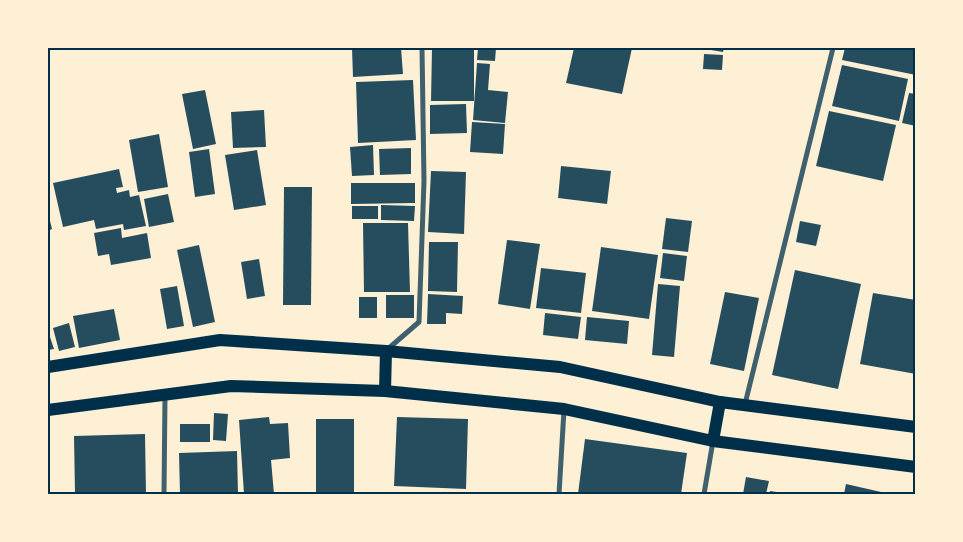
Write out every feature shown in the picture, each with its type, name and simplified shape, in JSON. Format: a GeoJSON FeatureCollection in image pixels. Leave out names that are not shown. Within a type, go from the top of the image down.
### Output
{"type":"FeatureCollection","features":[{"type":"Feature","properties":{"kind":"main road"},"geometry":{"type":"LineString","coordinates":[[48,366],[220,340],[386,351],[560,367],[720,402],[916,427]]}},
{"type":"Feature","properties":{"kind":"main road"},"geometry":{"type":"LineString","coordinates":[[385,391],[386,351]]}},
{"type":"Feature","properties":{"kind":"main road"},"geometry":{"type":"LineString","coordinates":[[48,410],[164,393],[231,386],[385,391],[564,409],[713,441],[916,467]]}},
{"type":"Feature","properties":{"kind":"main road"},"geometry":{"type":"LineString","coordinates":[[713,441],[720,402]]}},
{"type":"Feature","properties":{"kind":"street"},"geometry":{"type":"LineString","coordinates":[[386,351],[419,322],[424,181],[422,48]]}},
{"type":"Feature","properties":{"kind":"street"},"geometry":{"type":"LineString","coordinates":[[744,405],[833,48]]}},
{"type":"Feature","properties":{"kind":"street"},"geometry":{"type":"LineString","coordinates":[[164,393],[164,494]]}},
{"type":"Feature","properties":{"kind":"street"},"geometry":{"type":"LineString","coordinates":[[559,494],[564,409]]}},
{"type":"Feature","properties":{"kind":"street"},"geometry":{"type":"LineString","coordinates":[[704,494],[713,441]]}},
{"type":"Feature","properties":{"kind":"building"},"geometry":{"type":"Polygon","coordinates":[[[352,48],[401,48],[403,74],[353,77],[352,48]]]}},
{"type":"Feature","properties":{"kind":"building"},"geometry":{"type":"Polygon","coordinates":[[[432,48],[474,48],[474,101],[431,101],[432,48]]]}},
{"type":"Feature","properties":{"kind":"building"},"geometry":{"type":"Polygon","coordinates":[[[478,48],[496,48],[495,61],[477,60],[478,48]]]}},
{"type":"Feature","properties":{"kind":"building"},"geometry":{"type":"Polygon","coordinates":[[[574,48],[632,48],[622,94],[566,83],[574,48]]]}},
{"type":"Feature","properties":{"kind":"building"},"geometry":{"type":"Polygon","coordinates":[[[699,48],[724,48],[723,52],[699,48]]]}},
{"type":"Feature","properties":{"kind":"building"},"geometry":{"type":"Polygon","coordinates":[[[845,48],[916,48],[916,75],[842,60],[845,48]]]}},
{"type":"Feature","properties":{"kind":"building"},"geometry":{"type":"Polygon","coordinates":[[[704,54],[723,55],[722,70],[703,69],[704,54]]]}},
{"type":"Feature","properties":{"kind":"building"},"geometry":{"type":"Polygon","coordinates":[[[477,63],[490,64],[488,90],[508,92],[505,123],[473,120],[477,63]]]}},
{"type":"Feature","properties":{"kind":"building"},"geometry":{"type":"Polygon","coordinates":[[[842,65],[908,79],[899,121],[832,106],[842,65]]]}},
{"type":"Feature","properties":{"kind":"building"},"geometry":{"type":"Polygon","coordinates":[[[413,80],[416,140],[358,143],[356,82],[413,80]]]}},
{"type":"Feature","properties":{"kind":"building"},"geometry":{"type":"Polygon","coordinates":[[[205,90],[216,144],[193,149],[182,94],[205,90]]]}},
{"type":"Feature","properties":{"kind":"building"},"geometry":{"type":"Polygon","coordinates":[[[909,93],[916,94],[916,126],[902,123],[909,93]]]}},
{"type":"Feature","properties":{"kind":"building"},"geometry":{"type":"Polygon","coordinates":[[[466,104],[467,133],[430,134],[430,105],[466,104]]]}},
{"type":"Feature","properties":{"kind":"building"},"geometry":{"type":"Polygon","coordinates":[[[264,110],[266,147],[233,148],[231,112],[264,110]]]}},
{"type":"Feature","properties":{"kind":"building"},"geometry":{"type":"Polygon","coordinates":[[[829,111],[896,125],[883,181],[816,166],[829,111]]]}},
{"type":"Feature","properties":{"kind":"building"},"geometry":{"type":"Polygon","coordinates":[[[472,122],[505,124],[503,154],[470,152],[472,122]]]}},
{"type":"Feature","properties":{"kind":"building"},"geometry":{"type":"Polygon","coordinates":[[[159,134],[168,187],[138,192],[129,140],[159,134]]]}},
{"type":"Feature","properties":{"kind":"building"},"geometry":{"type":"Polygon","coordinates":[[[373,145],[374,175],[352,176],[350,147],[373,145]]]}},
{"type":"Feature","properties":{"kind":"building"},"geometry":{"type":"Polygon","coordinates":[[[411,148],[411,174],[380,175],[379,149],[411,148]]]}},
{"type":"Feature","properties":{"kind":"building"},"geometry":{"type":"Polygon","coordinates":[[[209,149],[215,194],[195,197],[189,152],[209,149]]]}},
{"type":"Feature","properties":{"kind":"building"},"geometry":{"type":"Polygon","coordinates":[[[257,150],[266,205],[234,210],[225,155],[257,150]]]}},
{"type":"Feature","properties":{"kind":"building"},"geometry":{"type":"Polygon","coordinates":[[[561,166],[611,171],[607,204],[558,198],[561,166]]]}},
{"type":"Feature","properties":{"kind":"building"},"geometry":{"type":"Polygon","coordinates":[[[119,169],[123,187],[116,188],[117,193],[129,190],[130,197],[139,195],[146,226],[124,230],[123,224],[96,229],[94,220],[63,227],[53,183],[119,169]]]}},
{"type":"Feature","properties":{"kind":"building"},"geometry":{"type":"Polygon","coordinates":[[[431,171],[466,172],[464,234],[428,232],[431,171]]]}},
{"type":"Feature","properties":{"kind":"building"},"geometry":{"type":"Polygon","coordinates":[[[351,183],[415,183],[415,203],[351,204],[351,183]]]}},
{"type":"Feature","properties":{"kind":"building"},"geometry":{"type":"Polygon","coordinates":[[[284,187],[312,187],[311,305],[283,305],[284,187]]]}},
{"type":"Feature","properties":{"kind":"building"},"geometry":{"type":"Polygon","coordinates":[[[168,194],[174,222],[149,227],[144,199],[168,194]]]}},
{"type":"Feature","properties":{"kind":"building"},"geometry":{"type":"Polygon","coordinates":[[[381,205],[415,206],[414,221],[381,220],[381,205]]]}},
{"type":"Feature","properties":{"kind":"building"},"geometry":{"type":"Polygon","coordinates":[[[352,206],[378,206],[378,219],[352,219],[352,206]]]}},
{"type":"Feature","properties":{"kind":"building"},"geometry":{"type":"Polygon","coordinates":[[[48,213],[52,229],[48,231],[48,213]]]}},
{"type":"Feature","properties":{"kind":"building"},"geometry":{"type":"Polygon","coordinates":[[[666,218],[692,221],[688,252],[662,249],[666,218]]]}},
{"type":"Feature","properties":{"kind":"building"},"geometry":{"type":"Polygon","coordinates":[[[800,221],[821,225],[816,246],[796,242],[800,221]]]}},
{"type":"Feature","properties":{"kind":"building"},"geometry":{"type":"Polygon","coordinates":[[[363,223],[408,223],[410,292],[364,292],[363,223]]]}},
{"type":"Feature","properties":{"kind":"building"},"geometry":{"type":"Polygon","coordinates":[[[121,228],[122,238],[147,233],[151,258],[111,265],[109,254],[98,256],[94,233],[121,228]]]}},
{"type":"Feature","properties":{"kind":"building"},"geometry":{"type":"Polygon","coordinates":[[[507,240],[540,244],[530,309],[498,304],[507,240]]]}},
{"type":"Feature","properties":{"kind":"building"},"geometry":{"type":"Polygon","coordinates":[[[429,242],[458,242],[457,292],[428,291],[429,242]]]}},
{"type":"Feature","properties":{"kind":"building"},"geometry":{"type":"Polygon","coordinates":[[[199,245],[215,322],[193,327],[177,250],[199,245]]]}},
{"type":"Feature","properties":{"kind":"building"},"geometry":{"type":"Polygon","coordinates":[[[601,247],[658,255],[649,319],[592,311],[601,247]]]}},
{"type":"Feature","properties":{"kind":"building"},"geometry":{"type":"Polygon","coordinates":[[[663,253],[687,256],[684,281],[660,278],[663,253]]]}},
{"type":"Feature","properties":{"kind":"building"},"geometry":{"type":"Polygon","coordinates":[[[259,259],[265,296],[247,299],[241,262],[259,259]]]}},
{"type":"Feature","properties":{"kind":"building"},"geometry":{"type":"Polygon","coordinates":[[[541,268],[586,273],[581,313],[536,308],[541,268]]]}},
{"type":"Feature","properties":{"kind":"building"},"geometry":{"type":"Polygon","coordinates":[[[795,270],[861,284],[838,389],[772,375],[795,270]]]}},
{"type":"Feature","properties":{"kind":"building"},"geometry":{"type":"Polygon","coordinates":[[[658,284],[680,286],[674,357],[652,355],[658,284]]]}},
{"type":"Feature","properties":{"kind":"building"},"geometry":{"type":"Polygon","coordinates":[[[177,286],[184,326],[167,329],[160,289],[177,286]]]}},
{"type":"Feature","properties":{"kind":"building"},"geometry":{"type":"Polygon","coordinates":[[[725,292],[759,298],[744,371],[710,364],[725,292]]]}},
{"type":"Feature","properties":{"kind":"building"},"geometry":{"type":"Polygon","coordinates":[[[873,293],[916,300],[916,374],[860,364],[873,293]]]}},
{"type":"Feature","properties":{"kind":"building"},"geometry":{"type":"Polygon","coordinates":[[[428,294],[463,296],[462,314],[446,313],[446,324],[427,324],[428,294]]]}},
{"type":"Feature","properties":{"kind":"building"},"geometry":{"type":"Polygon","coordinates":[[[386,295],[414,295],[414,318],[386,318],[386,295]]]}},
{"type":"Feature","properties":{"kind":"building"},"geometry":{"type":"Polygon","coordinates":[[[359,297],[377,297],[377,318],[359,318],[359,297]]]}},
{"type":"Feature","properties":{"kind":"building"},"geometry":{"type":"Polygon","coordinates":[[[114,309],[120,340],[79,348],[73,316],[114,309]]]}},
{"type":"Feature","properties":{"kind":"building"},"geometry":{"type":"Polygon","coordinates":[[[545,313],[581,317],[578,339],[543,335],[545,313]]]}},
{"type":"Feature","properties":{"kind":"building"},"geometry":{"type":"Polygon","coordinates":[[[587,317],[629,321],[627,344],[585,340],[587,317]]]}},
{"type":"Feature","properties":{"kind":"building"},"geometry":{"type":"Polygon","coordinates":[[[69,323],[75,347],[59,351],[53,328],[69,323]]]}},
{"type":"Feature","properties":{"kind":"building"},"geometry":{"type":"Polygon","coordinates":[[[48,331],[54,349],[48,350],[48,331]]]}},
{"type":"Feature","properties":{"kind":"building"},"geometry":{"type":"Polygon","coordinates":[[[214,413],[228,414],[226,441],[213,440],[214,413]]]}},
{"type":"Feature","properties":{"kind":"building"},"geometry":{"type":"Polygon","coordinates":[[[269,417],[270,424],[288,423],[290,458],[271,460],[274,494],[244,494],[239,420],[269,417]]]}},
{"type":"Feature","properties":{"kind":"building"},"geometry":{"type":"Polygon","coordinates":[[[397,417],[468,419],[466,489],[394,486],[397,417]]]}},
{"type":"Feature","properties":{"kind":"building"},"geometry":{"type":"Polygon","coordinates":[[[316,419],[354,419],[354,494],[316,494],[316,419]]]}},
{"type":"Feature","properties":{"kind":"building"},"geometry":{"type":"Polygon","coordinates":[[[180,424],[210,424],[210,442],[180,442],[180,424]]]}},
{"type":"Feature","properties":{"kind":"building"},"geometry":{"type":"Polygon","coordinates":[[[145,434],[146,494],[75,494],[74,436],[145,434]]]}},
{"type":"Feature","properties":{"kind":"building"},"geometry":{"type":"Polygon","coordinates":[[[585,439],[687,453],[681,494],[578,494],[585,439]]]}},
{"type":"Feature","properties":{"kind":"building"},"geometry":{"type":"Polygon","coordinates":[[[237,451],[238,494],[180,494],[179,453],[237,451]]]}},
{"type":"Feature","properties":{"kind":"building"},"geometry":{"type":"Polygon","coordinates":[[[746,477],[769,481],[766,494],[743,494],[746,477]]]}},
{"type":"Feature","properties":{"kind":"building"},"geometry":{"type":"Polygon","coordinates":[[[846,484],[890,494],[844,494],[846,484]]]}},
{"type":"Feature","properties":{"kind":"building"},"geometry":{"type":"Polygon","coordinates":[[[770,491],[784,493],[784,494],[770,494],[770,491]]]}}]}
